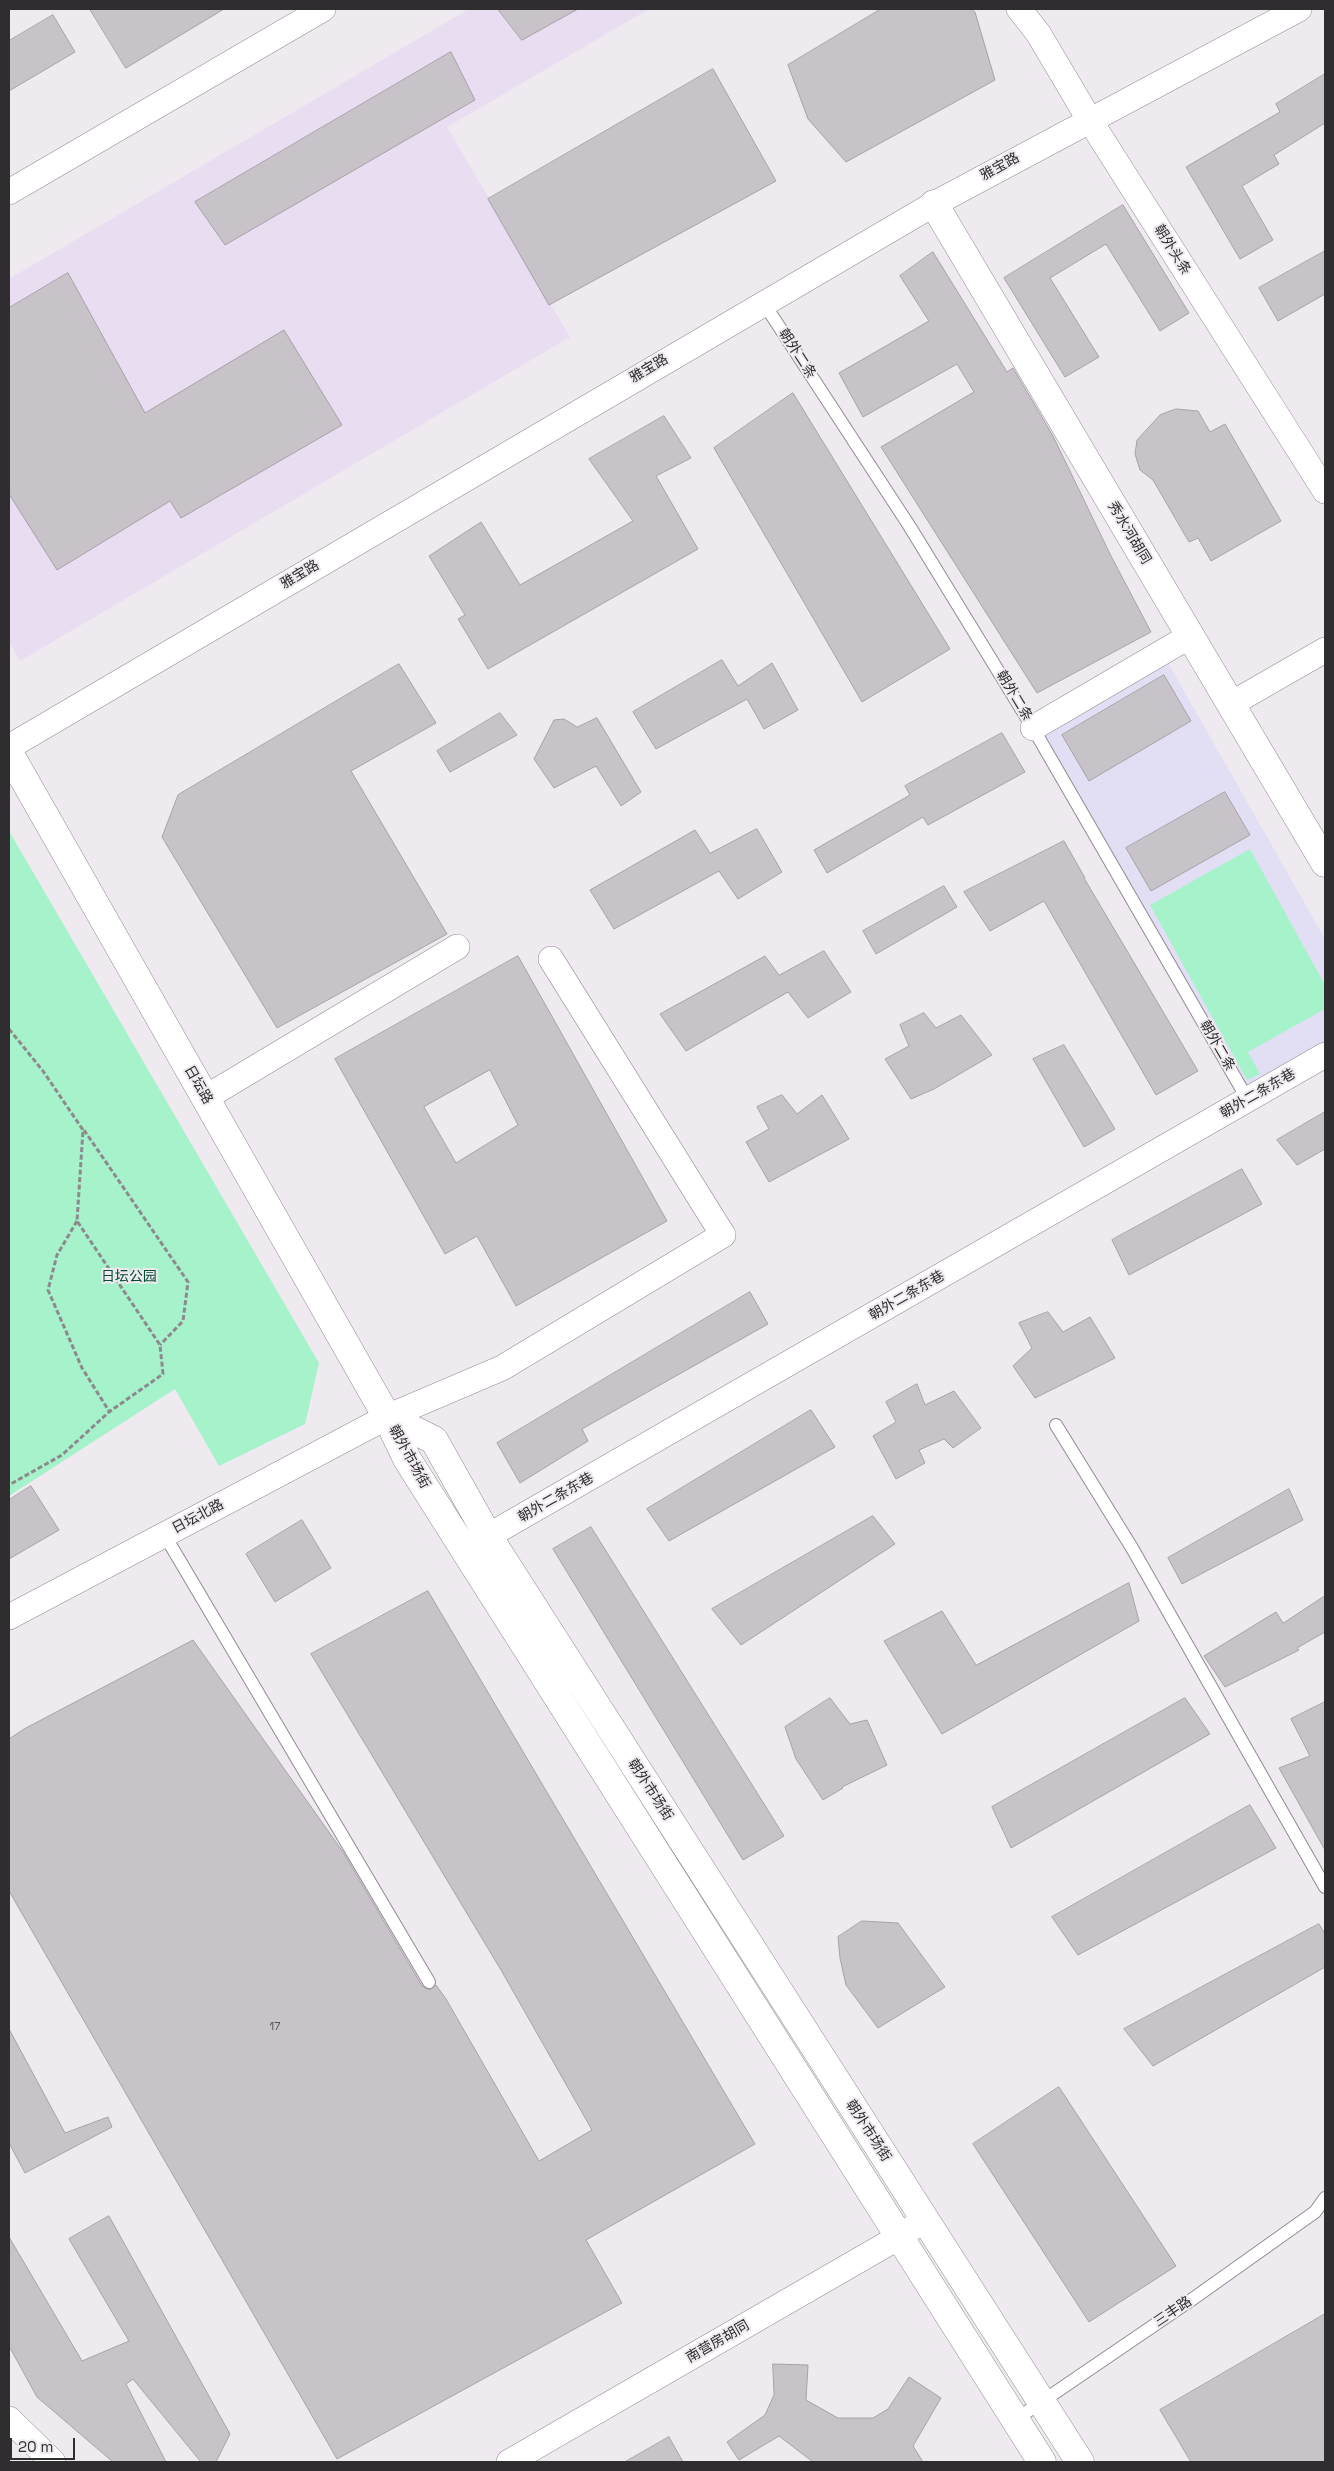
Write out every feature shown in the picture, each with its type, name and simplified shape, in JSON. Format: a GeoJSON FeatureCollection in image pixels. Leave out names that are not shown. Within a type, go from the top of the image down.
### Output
{"type":"FeatureCollection","features":[{"type":"Feature","properties":{"kind":"main road","name":"秀水河胡同"},"geometry":{"type":"LineString","coordinates":[[934,204],[1325,863]]}},
{"type":"Feature","properties":{"kind":"main road","name":"日坛路"},"geometry":{"type":"LineString","coordinates":[[9,753],[387,1417]]}},
{"type":"Feature","properties":{"kind":"main road","name":"朝外市场街"},"geometry":{"type":"LineString","coordinates":[[387,1417],[434,1440],[488,1536],[1080,2462]]}},
{"type":"Feature","properties":{"kind":"main road","name":"朝外市场街"},"geometry":{"type":"LineString","coordinates":[[387,1417],[407,1458],[1042,2462]]}},
{"type":"Feature","properties":{"kind":"street"},"geometry":{"type":"LineString","coordinates":[[9,192],[323,9]]}},
{"type":"Feature","properties":{"kind":"street","name":"朝外头条"},"geometry":{"type":"LineString","coordinates":[[1019,9],[1038,33],[1089,119],[1325,491]]}},
{"type":"Feature","properties":{"kind":"street","name":"雅宝路"},"geometry":{"type":"LineString","coordinates":[[9,747],[763,302],[934,204],[1089,119],[1299,9]]}},
{"type":"Feature","properties":{"kind":"street"},"geometry":{"type":"LineString","coordinates":[[1033,728],[1190,636]]}},
{"type":"Feature","properties":{"kind":"street"},"geometry":{"type":"LineString","coordinates":[[1231,704],[1325,650]]}},
{"type":"Feature","properties":{"kind":"street"},"geometry":{"type":"LineString","coordinates":[[205,1098],[457,947]]}},
{"type":"Feature","properties":{"kind":"street","name":"日坛北路"},"geometry":{"type":"LineString","coordinates":[[9,1617],[387,1417],[502,1368],[723,1235],[552,959]]}},
{"type":"Feature","properties":{"kind":"street","name":"朝外二条东巷"},"geometry":{"type":"LineString","coordinates":[[488,1536],[1325,1055]]}},
{"type":"Feature","properties":{"kind":"street","name":"南营房胡同"},"geometry":{"type":"LineString","coordinates":[[509,2462],[899,2237],[925,2219]]}},
{"type":"Feature","properties":{"kind":"street"},"geometry":{"type":"LineString","coordinates":[[9,2419],[53,2462]]}},
{"type":"Feature","properties":{"kind":"lane","name":"朝外二条"},"geometry":{"type":"LineString","coordinates":[[763,302],[910,527],[1033,728],[1248,1100]]}},
{"type":"Feature","properties":{"kind":"lane"},"geometry":{"type":"LineString","coordinates":[[1056,1425],[1132,1548],[1325,1888]]}},
{"type":"Feature","properties":{"kind":"lane"},"geometry":{"type":"LineString","coordinates":[[164,1534],[429,1982]]}},
{"type":"Feature","properties":{"kind":"lane","name":"三丰路"},"geometry":{"type":"LineString","coordinates":[[1015,2420],[1194,2298],[1315,2212],[1325,2198]]}},
{"type":"Feature","properties":{"kind":"path"},"geometry":{"type":"LineString","coordinates":[[9,1029],[44,1071],[188,1282],[183,1321],[160,1345]]}},
{"type":"Feature","properties":{"kind":"path"},"geometry":{"type":"LineString","coordinates":[[84,1130],[77,1221],[57,1255],[48,1290],[82,1368],[110,1412]]}},
{"type":"Feature","properties":{"kind":"path"},"geometry":{"type":"LineString","coordinates":[[9,1485],[62,1455],[110,1412],[163,1374],[160,1345],[77,1221]]}},
{"type":"Feature","properties":{"kind":"shaded area"},"geometry":{"type":"Polygon","coordinates":[[[469,9],[649,9],[447,127],[570,337],[20,661],[9,642],[9,279],[469,9]]]}},
{"type":"Feature","properties":{"kind":"shaded area"},"geometry":{"type":"Polygon","coordinates":[[[1167,661],[1325,939],[1325,1048],[1247,1092],[1043,732],[1167,661]]]}},
{"type":"Feature","properties":{"kind":"green space","name":"日坛公园"},"geometry":{"type":"Polygon","coordinates":[[[9,831],[319,1363],[305,1424],[219,1466],[175,1389],[9,1496],[9,831]]]}},
{"type":"Feature","properties":{"kind":"green space"},"geometry":{"type":"Polygon","coordinates":[[[1250,849],[1325,985],[1325,1009],[1248,1052],[1260,1074],[1247,1080],[1150,905],[1250,849]]]}},
{"type":"Feature","properties":{"kind":"building"},"geometry":{"type":"Polygon","coordinates":[[[90,9],[224,9],[126,68],[90,9]]]}},
{"type":"Feature","properties":{"kind":"building"},"geometry":{"type":"Polygon","coordinates":[[[498,9],[578,9],[522,40],[498,9]]]}},
{"type":"Feature","properties":{"kind":"building"},"geometry":{"type":"Polygon","coordinates":[[[881,9],[971,9],[975,12],[995,80],[846,162],[808,119],[788,65],[881,9]]]}},
{"type":"Feature","properties":{"kind":"building"},"geometry":{"type":"Polygon","coordinates":[[[53,15],[75,52],[9,91],[9,41],[53,15]]]}},
{"type":"Feature","properties":{"kind":"building"},"geometry":{"type":"Polygon","coordinates":[[[451,52],[475,100],[225,245],[195,202],[451,52]]]}},
{"type":"Feature","properties":{"kind":"building"},"geometry":{"type":"Polygon","coordinates":[[[713,69],[776,181],[549,305],[488,199],[713,69]]]}},
{"type":"Feature","properties":{"kind":"building"},"geometry":{"type":"Polygon","coordinates":[[[1325,74],[1325,123],[1274,155],[1279,164],[1242,186],[1273,240],[1240,259],[1186,167],[1280,112],[1276,104],[1325,74]]]}},
{"type":"Feature","properties":{"kind":"building"},"geometry":{"type":"Polygon","coordinates":[[[1123,205],[1189,313],[1160,331],[1106,244],[1050,278],[1099,357],[1065,377],[1004,278],[1123,205]]]}},
{"type":"Feature","properties":{"kind":"building"},"geometry":{"type":"Polygon","coordinates":[[[1325,251],[1325,294],[1278,321],[1259,288],[1325,251]]]}},
{"type":"Feature","properties":{"kind":"building"},"geometry":{"type":"Polygon","coordinates":[[[933,252],[1007,372],[1013,368],[1053,436],[1111,556],[1151,632],[1037,693],[881,447],[974,392],[957,364],[863,417],[839,373],[929,321],[900,276],[933,252]]]}},
{"type":"Feature","properties":{"kind":"building"},"geometry":{"type":"Polygon","coordinates":[[[68,273],[145,413],[284,330],[342,425],[181,518],[170,501],[57,570],[9,494],[9,308],[68,273]]]}},
{"type":"Feature","properties":{"kind":"building"},"geometry":{"type":"Polygon","coordinates":[[[793,393],[950,649],[862,702],[714,448],[793,393]]]}},
{"type":"Feature","properties":{"kind":"building"},"geometry":{"type":"Polygon","coordinates":[[[1176,409],[1198,411],[1210,432],[1225,424],[1281,521],[1211,561],[1198,538],[1189,542],[1153,480],[1140,470],[1135,454],[1137,440],[1160,415],[1176,409]]]}},
{"type":"Feature","properties":{"kind":"building"},"geometry":{"type":"Polygon","coordinates":[[[664,416],[691,458],[656,476],[698,549],[488,669],[458,619],[465,615],[429,556],[481,522],[520,585],[633,521],[589,459],[664,416]]]}},
{"type":"Feature","properties":{"kind":"building"},"geometry":{"type":"Polygon","coordinates":[[[722,660],[738,686],[772,663],[798,710],[764,729],[747,699],[656,749],[633,712],[722,660]]]}},
{"type":"Feature","properties":{"kind":"building"},"geometry":{"type":"Polygon","coordinates":[[[399,664],[436,723],[351,771],[447,934],[277,1028],[162,837],[178,795],[399,664]]]}},
{"type":"Feature","properties":{"kind":"building"},"geometry":{"type":"Polygon","coordinates":[[[1164,675],[1191,721],[1089,781],[1062,735],[1164,675]]]}},
{"type":"Feature","properties":{"kind":"building"},"geometry":{"type":"Polygon","coordinates":[[[500,713],[517,735],[450,772],[437,751],[500,713]]]}},
{"type":"Feature","properties":{"kind":"building"},"geometry":{"type":"Polygon","coordinates":[[[597,718],[641,792],[621,806],[596,766],[554,788],[534,759],[554,720],[564,719],[577,727],[597,718]]]}},
{"type":"Feature","properties":{"kind":"building"},"geometry":{"type":"Polygon","coordinates":[[[1002,733],[1025,772],[928,825],[923,817],[827,873],[814,850],[910,795],[905,786],[1002,733]]]}},
{"type":"Feature","properties":{"kind":"building"},"geometry":{"type":"Polygon","coordinates":[[[1225,792],[1250,835],[1151,891],[1126,848],[1225,792]]]}},
{"type":"Feature","properties":{"kind":"building"},"geometry":{"type":"Polygon","coordinates":[[[757,829],[782,872],[738,899],[719,871],[614,929],[590,890],[695,830],[710,853],[757,829]]]}},
{"type":"Feature","properties":{"kind":"building"},"geometry":{"type":"Polygon","coordinates":[[[1064,841],[1198,1071],[1156,1095],[1044,901],[990,931],[964,892],[1064,841]]]}},
{"type":"Feature","properties":{"kind":"building"},"geometry":{"type":"Polygon","coordinates":[[[944,886],[957,907],[876,954],[863,931],[944,886]]]}},
{"type":"Feature","properties":{"kind":"building"},"geometry":{"type":"Polygon","coordinates":[[[824,951],[851,992],[808,1018],[788,992],[686,1051],[660,1014],[765,956],[779,975],[824,951]]]}},
{"type":"Feature","properties":{"kind":"building"},"geometry":{"type":"Polygon","coordinates":[[[518,956],[667,1221],[516,1306],[477,1236],[445,1254],[335,1059],[518,956]],[[490,1070],[424,1107],[456,1163],[518,1125],[490,1070]]]}},
{"type":"Feature","properties":{"kind":"building"},"geometry":{"type":"Polygon","coordinates":[[[924,1013],[936,1028],[961,1015],[992,1055],[934,1089],[911,1099],[885,1059],[909,1046],[900,1025],[924,1013]]]}},
{"type":"Feature","properties":{"kind":"building"},"geometry":{"type":"Polygon","coordinates":[[[1064,1045],[1115,1129],[1084,1147],[1033,1059],[1064,1045]]]}},
{"type":"Feature","properties":{"kind":"building"},"geometry":{"type":"Polygon","coordinates":[[[782,1095],[797,1114],[822,1095],[849,1139],[769,1182],[746,1142],[769,1129],[757,1107],[782,1095]]]}},
{"type":"Feature","properties":{"kind":"building"},"geometry":{"type":"Polygon","coordinates":[[[1325,1112],[1325,1149],[1297,1165],[1277,1140],[1325,1112]]]}},
{"type":"Feature","properties":{"kind":"building"},"geometry":{"type":"Polygon","coordinates":[[[1242,1169],[1262,1204],[1129,1275],[1112,1240],[1242,1169]]]}},
{"type":"Feature","properties":{"kind":"building"},"geometry":{"type":"Polygon","coordinates":[[[750,1292],[768,1324],[582,1429],[588,1441],[520,1483],[497,1443],[750,1292]]]}},
{"type":"Feature","properties":{"kind":"building"},"geometry":{"type":"Polygon","coordinates":[[[1048,1312],[1063,1332],[1090,1317],[1115,1358],[1035,1398],[1013,1366],[1032,1348],[1019,1323],[1048,1312]]]}},
{"type":"Feature","properties":{"kind":"building"},"geometry":{"type":"Polygon","coordinates":[[[917,1384],[925,1405],[954,1391],[981,1428],[953,1448],[944,1439],[919,1450],[925,1463],[896,1479],[873,1436],[896,1422],[886,1402],[917,1384]]]}},
{"type":"Feature","properties":{"kind":"building"},"geometry":{"type":"Polygon","coordinates":[[[811,1410],[835,1447],[669,1541],[647,1509],[811,1410]]]}},
{"type":"Feature","properties":{"kind":"building"},"geometry":{"type":"Polygon","coordinates":[[[31,1486],[59,1530],[9,1559],[9,1500],[31,1486]]]}},
{"type":"Feature","properties":{"kind":"building"},"geometry":{"type":"Polygon","coordinates":[[[1289,1489],[1303,1520],[1182,1584],[1168,1558],[1289,1489]]]}},
{"type":"Feature","properties":{"kind":"building"},"geometry":{"type":"Polygon","coordinates":[[[873,1516],[895,1544],[741,1645],[712,1609],[873,1516]]]}},
{"type":"Feature","properties":{"kind":"building"},"geometry":{"type":"Polygon","coordinates":[[[302,1520],[331,1568],[275,1602],[246,1554],[302,1520]]]}},
{"type":"Feature","properties":{"kind":"building"},"geometry":{"type":"Polygon","coordinates":[[[591,1527],[784,1836],[743,1860],[553,1549],[591,1527]]]}},
{"type":"Feature","properties":{"kind":"building"},"geometry":{"type":"Polygon","coordinates":[[[1129,1583],[1139,1621],[942,1734],[884,1641],[942,1611],[976,1665],[1129,1583]]]}},
{"type":"Feature","properties":{"kind":"building"},"geometry":{"type":"Polygon","coordinates":[[[428,1591],[755,2144],[586,2240],[622,2303],[337,2459],[9,1891],[9,1739],[24,1729],[193,1640],[343,1852],[422,1986],[430,1990],[436,1985],[446,1999],[539,2161],[592,2130],[501,1970],[311,1654],[428,1591]]]}},
{"type":"Feature","properties":{"kind":"building"},"geometry":{"type":"Polygon","coordinates":[[[1325,1596],[1325,1632],[1297,1648],[1299,1650],[1225,1687],[1204,1656],[1276,1612],[1283,1623],[1325,1596]]]}},
{"type":"Feature","properties":{"kind":"building"},"geometry":{"type":"Polygon","coordinates":[[[830,1698],[850,1724],[867,1720],[887,1765],[842,1787],[823,1800],[796,1759],[785,1727],[830,1698]]]}},
{"type":"Feature","properties":{"kind":"building"},"geometry":{"type":"Polygon","coordinates":[[[1185,1698],[1210,1734],[1011,1848],[992,1807],[1185,1698]]]}},
{"type":"Feature","properties":{"kind":"building"},"geometry":{"type":"Polygon","coordinates":[[[1325,1702],[1325,1850],[1279,1768],[1310,1756],[1291,1719],[1325,1702]]]}},
{"type":"Feature","properties":{"kind":"building"},"geometry":{"type":"Polygon","coordinates":[[[1250,1805],[1276,1848],[1078,1955],[1052,1917],[1250,1805]]]}},
{"type":"Feature","properties":{"kind":"building"},"geometry":{"type":"Polygon","coordinates":[[[862,1921],[898,1923],[945,1987],[878,2028],[846,1985],[840,1958],[838,1937],[862,1921]]]}},
{"type":"Feature","properties":{"kind":"building"},"geometry":{"type":"Polygon","coordinates":[[[1319,1924],[1325,1934],[1325,1967],[1153,2066],[1124,2029],[1319,1924]]]}},
{"type":"Feature","properties":{"kind":"building"},"geometry":{"type":"Polygon","coordinates":[[[9,2029],[65,2133],[108,2117],[112,2127],[25,2173],[9,2143],[9,2029]]]}},
{"type":"Feature","properties":{"kind":"building"},"geometry":{"type":"Polygon","coordinates":[[[1059,2087],[1176,2266],[1089,2322],[973,2144],[1059,2087]]]}},
{"type":"Feature","properties":{"kind":"building"},"geometry":{"type":"Polygon","coordinates":[[[109,2216],[230,2434],[216,2462],[201,2462],[133,2379],[126,2384],[166,2462],[113,2462],[37,2397],[9,2346],[9,2237],[82,2361],[129,2341],[69,2239],[109,2216]]]}},
{"type":"Feature","properties":{"kind":"building"},"geometry":{"type":"Polygon","coordinates":[[[1325,2314],[1325,2462],[1191,2462],[1160,2410],[1325,2314]]]}},
{"type":"Feature","properties":{"kind":"building"},"geometry":{"type":"Polygon","coordinates":[[[773,2364],[808,2365],[806,2400],[838,2418],[873,2418],[888,2409],[909,2377],[941,2398],[913,2446],[923,2462],[813,2462],[779,2436],[739,2460],[727,2442],[765,2415],[774,2395],[773,2364]]]}},
{"type":"Feature","properties":{"kind":"building"},"geometry":{"type":"Polygon","coordinates":[[[669,2437],[683,2462],[625,2462],[669,2437]]]}}]}
